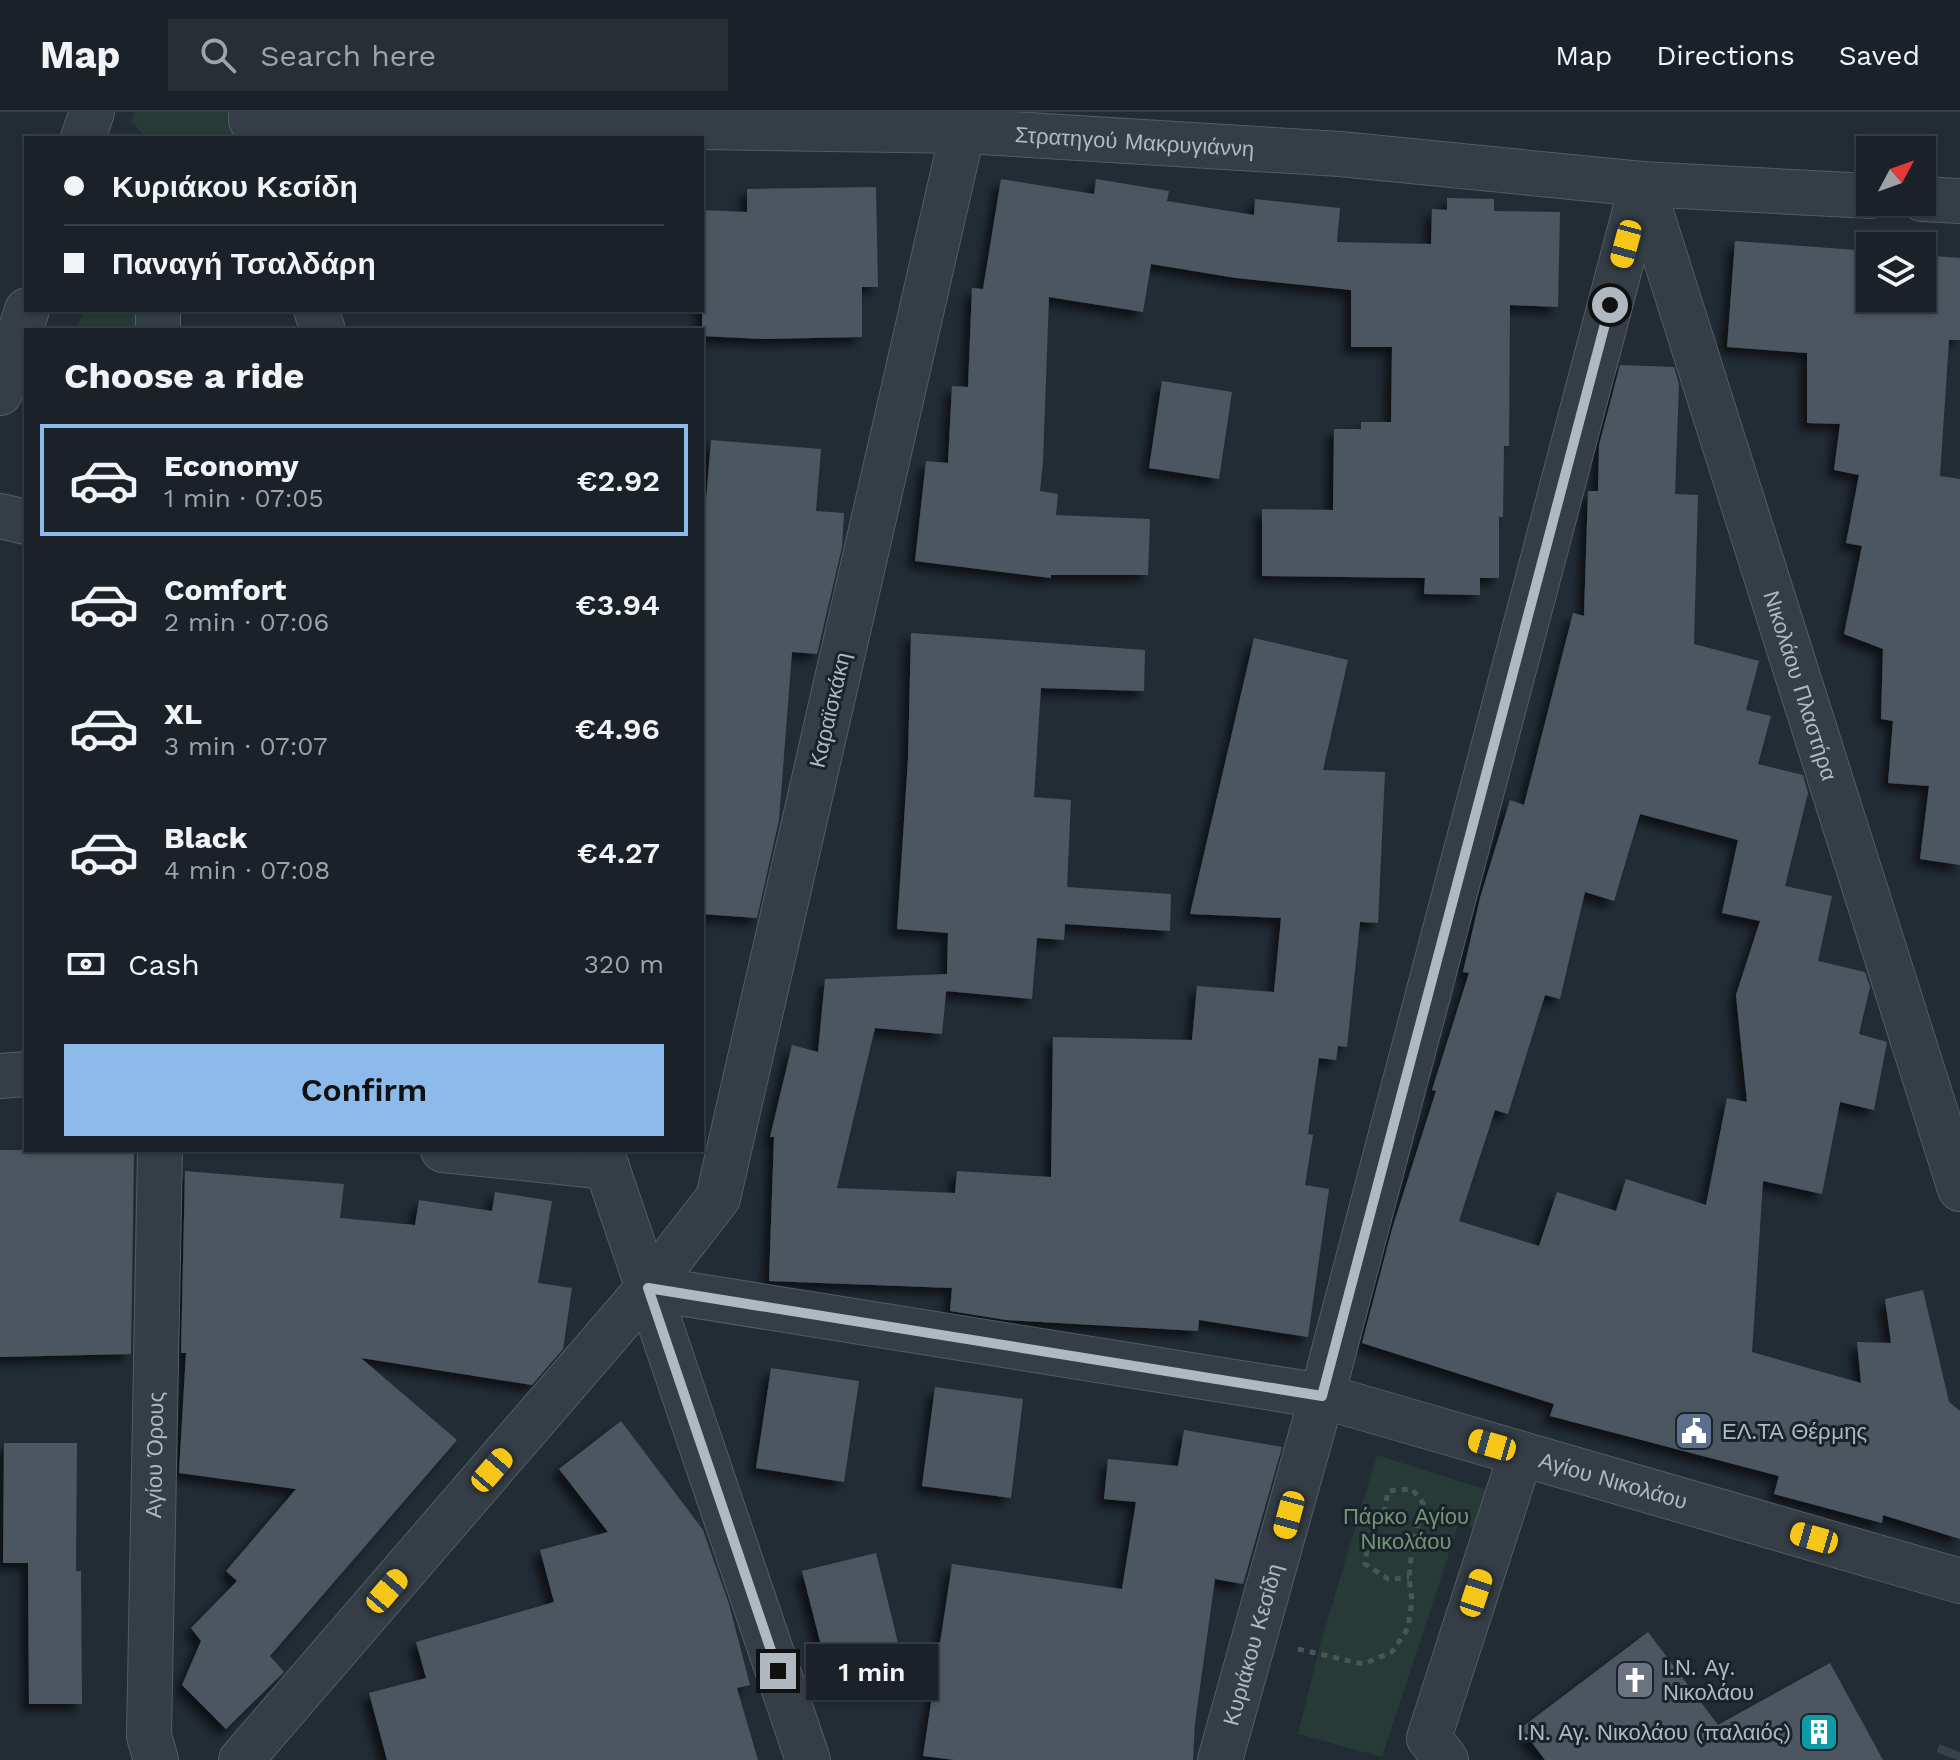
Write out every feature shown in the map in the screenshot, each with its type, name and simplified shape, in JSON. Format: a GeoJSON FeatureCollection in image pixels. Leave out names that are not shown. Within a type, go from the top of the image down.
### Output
{"type":"FeatureCollection","features":[{"type":"Feature","properties":{"kind":"street"},"geometry":{"type":"LineString","coordinates":[[84,136],[92,112]]}},
{"type":"Feature","properties":{"kind":"street","name":"Στρατηγού Μακρυγιάννη"},"geometry":{"type":"LineString","coordinates":[[253,123],[966,121],[1642,184],[1856,195]]}},
{"type":"Feature","properties":{"kind":"street","name":"Καραϊσκάκη"},"geometry":{"type":"LineString","coordinates":[[241,1760],[648,1288],[718,1198],[966,121]]}},
{"type":"Feature","properties":{"kind":"street","name":"Νικολάου Πλαστήρα"},"geometry":{"type":"LineString","coordinates":[[1642,184],[1960,1189]]}},
{"type":"Feature","properties":{"kind":"street","name":"Κυριάκου Κεσίδη"},"geometry":{"type":"LineString","coordinates":[[1220,1760],[1322,1396],[1642,184]]}},
{"type":"Feature","properties":{"kind":"street"},"geometry":{"type":"LineString","coordinates":[[1936,200],[1960,201]]}},
{"type":"Feature","properties":{"kind":"street"},"geometry":{"type":"LineString","coordinates":[[0,393],[26,312]]}},
{"type":"Feature","properties":{"kind":"street"},"geometry":{"type":"LineString","coordinates":[[0,516],[24,522]]}},
{"type":"Feature","properties":{"kind":"street"},"geometry":{"type":"LineString","coordinates":[[0,1076],[24,1074]]}},
{"type":"Feature","properties":{"kind":"street","name":"Αγίου Όρους"},"geometry":{"type":"LineString","coordinates":[[156,1760],[149,1736],[160,1152]]}},
{"type":"Feature","properties":{"kind":"street"},"geometry":{"type":"LineString","coordinates":[[483,1152],[604,1158],[808,1760]]}},
{"type":"Feature","properties":{"kind":"street","name":"Αγίου Νικολάου"},"geometry":{"type":"LineString","coordinates":[[648,1288],[1322,1396],[1960,1581]]}},
{"type":"Feature","properties":{"kind":"street"},"geometry":{"type":"LineString","coordinates":[[1446,1760],[1429,1738],[1521,1454]]}},
{"type":"Feature","properties":{"kind":"path"},"geometry":{"type":"LineString","coordinates":[[1296,1648],[1363,1664],[1392,1652],[1408,1628],[1412,1600],[1409,1578],[1412,1549],[1423,1503],[1412,1489],[1388,1491],[1384,1513],[1368,1540],[1365,1564],[1388,1579],[1409,1578]]}},
{"type":"Feature","properties":{"kind":"green space"},"geometry":{"type":"Polygon","coordinates":[[[134,112],[241,112],[247,136],[145,136],[131,122],[134,112]]]}},
{"type":"Feature","properties":{"kind":"green space"},"geometry":{"type":"Polygon","coordinates":[[[82,312],[138,312],[138,328],[78,328],[82,312]]]}},
{"type":"Feature","properties":{"kind":"green space","name":"Πάρκο Αγίου Νικολάου"},"geometry":{"type":"Polygon","coordinates":[[[1377,1455],[1490,1491],[1479,1529],[1459,1523],[1382,1757],[1298,1734],[1320,1645],[1377,1455]]]}},
{"type":"Feature","properties":{"kind":"building"},"geometry":{"type":"Polygon","coordinates":[[[1001,179],[1094,194],[1096,179],[1169,191],[1167,201],[1254,215],[1255,199],[1340,208],[1337,242],[1431,244],[1432,209],[1447,210],[1447,198],[1494,199],[1494,211],[1560,212],[1558,307],[1510,305],[1509,446],[1504,446],[1499,578],[1480,578],[1480,595],[1424,594],[1425,578],[1262,576],[1262,509],[1333,510],[1334,429],[1361,429],[1361,422],[1391,422],[1392,347],[1351,347],[1351,290],[1236,278],[1151,264],[1143,312],[1049,297],[1040,491],[1058,494],[1056,515],[1150,519],[1148,575],[1051,575],[1051,578],[915,561],[926,461],[948,463],[952,386],[968,387],[972,288],[983,289],[1001,179]]]}},
{"type":"Feature","properties":{"kind":"building"},"geometry":{"type":"Polygon","coordinates":[[[876,187],[878,287],[862,287],[862,337],[762,339],[704,336],[704,210],[747,212],[747,189],[876,187]]]}},
{"type":"Feature","properties":{"kind":"building"},"geometry":{"type":"Polygon","coordinates":[[[1735,241],[1856,250],[1856,312],[1936,312],[1936,256],[1960,258],[1960,340],[1949,340],[1940,476],[1960,479],[1960,865],[1920,859],[1929,786],[1888,783],[1893,721],[1881,719],[1883,649],[1844,634],[1862,546],[1846,543],[1859,475],[1834,470],[1840,424],[1807,423],[1807,353],[1727,347],[1735,241]]]}},
{"type":"Feature","properties":{"kind":"building"},"geometry":{"type":"Polygon","coordinates":[[[1620,365],[1674,367],[1679,384],[1675,494],[1698,495],[1694,644],[1759,661],[1746,710],[1771,716],[1758,764],[1803,775],[1808,793],[1785,886],[1832,896],[1818,961],[1865,972],[1870,987],[1859,1034],[1887,1042],[1874,1110],[1840,1102],[1822,1194],[1763,1181],[1752,1352],[1861,1383],[1857,1342],[1891,1343],[1885,1299],[1923,1290],[1949,1402],[1960,1411],[1960,1539],[1883,1515],[1882,1523],[1774,1494],[1779,1476],[1550,1416],[1554,1404],[1362,1343],[1392,1229],[1436,1091],[1432,1090],[1469,973],[1463,972],[1480,898],[1510,800],[1524,805],[1573,613],[1584,616],[1588,491],[1598,491],[1599,445],[1620,365]],[[1640,814],[1614,901],[1585,892],[1560,999],[1545,995],[1508,1114],[1495,1110],[1459,1221],[1539,1246],[1557,1192],[1616,1211],[1626,1179],[1706,1205],[1727,1098],[1747,1102],[1736,995],[1760,921],[1722,913],[1738,840],[1640,814]]]}},
{"type":"Feature","properties":{"kind":"building"},"geometry":{"type":"Polygon","coordinates":[[[1162,381],[1232,392],[1219,479],[1149,468],[1162,381]]]}},
{"type":"Feature","properties":{"kind":"building"},"geometry":{"type":"Polygon","coordinates":[[[711,440],[821,449],[816,511],[844,513],[842,547],[817,654],[792,652],[779,820],[757,918],[704,914],[705,513],[711,440]]]}},
{"type":"Feature","properties":{"kind":"building"},"geometry":{"type":"Polygon","coordinates":[[[911,633],[1145,650],[1144,691],[1041,688],[1034,797],[1071,800],[1067,887],[1171,894],[1170,931],[1065,924],[1064,940],[1037,938],[1032,999],[946,991],[942,1034],[875,1028],[837,1188],[955,1193],[957,1171],[1051,1177],[1053,1037],[1192,1040],[1197,986],[1274,992],[1281,918],[1190,914],[1254,638],[1348,660],[1323,770],[1385,772],[1378,923],[1360,922],[1347,1047],[1338,1046],[1336,1060],[1319,1058],[1308,1134],[1313,1135],[1305,1185],[1329,1189],[1308,1337],[1199,1320],[1198,1331],[1006,1320],[950,1311],[952,1288],[769,1281],[774,1137],[770,1137],[792,1045],[818,1052],[825,979],[947,974],[948,933],[897,929],[908,759],[911,633]]]}},
{"type":"Feature","properties":{"kind":"building"},"geometry":{"type":"Polygon","coordinates":[[[0,1150],[134,1152],[131,1354],[0,1357],[0,1150]]]}},
{"type":"Feature","properties":{"kind":"building"},"geometry":{"type":"Polygon","coordinates":[[[185,1171],[344,1184],[340,1218],[415,1225],[419,1200],[492,1211],[495,1192],[552,1201],[538,1283],[572,1288],[563,1349],[532,1385],[361,1358],[457,1440],[270,1656],[284,1672],[226,1729],[182,1685],[201,1641],[191,1628],[237,1581],[226,1571],[296,1489],[179,1473],[186,1353],[181,1353],[185,1171]]]}},
{"type":"Feature","properties":{"kind":"building"},"geometry":{"type":"Polygon","coordinates":[[[771,1368],[859,1381],[844,1482],[756,1468],[771,1368]]]}},
{"type":"Feature","properties":{"kind":"building"},"geometry":{"type":"Polygon","coordinates":[[[935,1387],[1023,1399],[1011,1498],[922,1486],[935,1387]]]}},
{"type":"Feature","properties":{"kind":"building"},"geometry":{"type":"Polygon","coordinates":[[[621,1421],[703,1530],[729,1604],[750,1685],[737,1688],[758,1760],[387,1760],[369,1693],[426,1678],[416,1642],[554,1602],[540,1550],[608,1532],[559,1469],[621,1421]]]}},
{"type":"Feature","properties":{"kind":"building"},"geometry":{"type":"Polygon","coordinates":[[[1184,1430],[1282,1447],[1243,1584],[1215,1579],[1195,1723],[1193,1760],[955,1760],[923,1756],[952,1564],[1122,1589],[1136,1502],[1104,1499],[1108,1459],[1178,1466],[1184,1430]]]}},
{"type":"Feature","properties":{"kind":"building"},"geometry":{"type":"Polygon","coordinates":[[[4,1443],[77,1443],[76,1571],[81,1571],[82,1704],[29,1704],[28,1563],[3,1563],[4,1443]]]}},
{"type":"Feature","properties":{"kind":"building"},"geometry":{"type":"Polygon","coordinates":[[[876,1553],[898,1643],[825,1661],[802,1571],[876,1553]]]}},
{"type":"Feature","properties":{"kind":"building","name":"Ι.Ν. Αγ. Νικολάου"},"geometry":{"type":"Polygon","coordinates":[[[1648,1632],[1718,1725],[1830,1663],[1883,1760],[1545,1760],[1521,1728],[1648,1632]]]}},
{"type":"Feature","properties":{"kind":"tunnel"},"geometry":{"type":"LineString","coordinates":[[1957,1760],[1960,1752]]}},
{"type":"Feature","properties":{"kind":"place","name":"ΕΛ.ΤΑ Θέρμης"},"geometry":{"type":"Point","coordinates":[1694,1431]}},
{"type":"Feature","properties":{"kind":"place","name":"Ι.Ν. Αγ. Νικολάου"},"geometry":{"type":"Point","coordinates":[1635,1680]}},
{"type":"Feature","properties":{"kind":"place","name":"Ι.Ν. Αγ. Νικολάου (παλαιός)"},"geometry":{"type":"Point","coordinates":[1819,1732]}},
{"type":"Feature","properties":{"kind":"route"},"geometry":{"type":"LineString","coordinates":[[778,1671],[648,1288],[1322,1396],[1610,305]]}}]}
